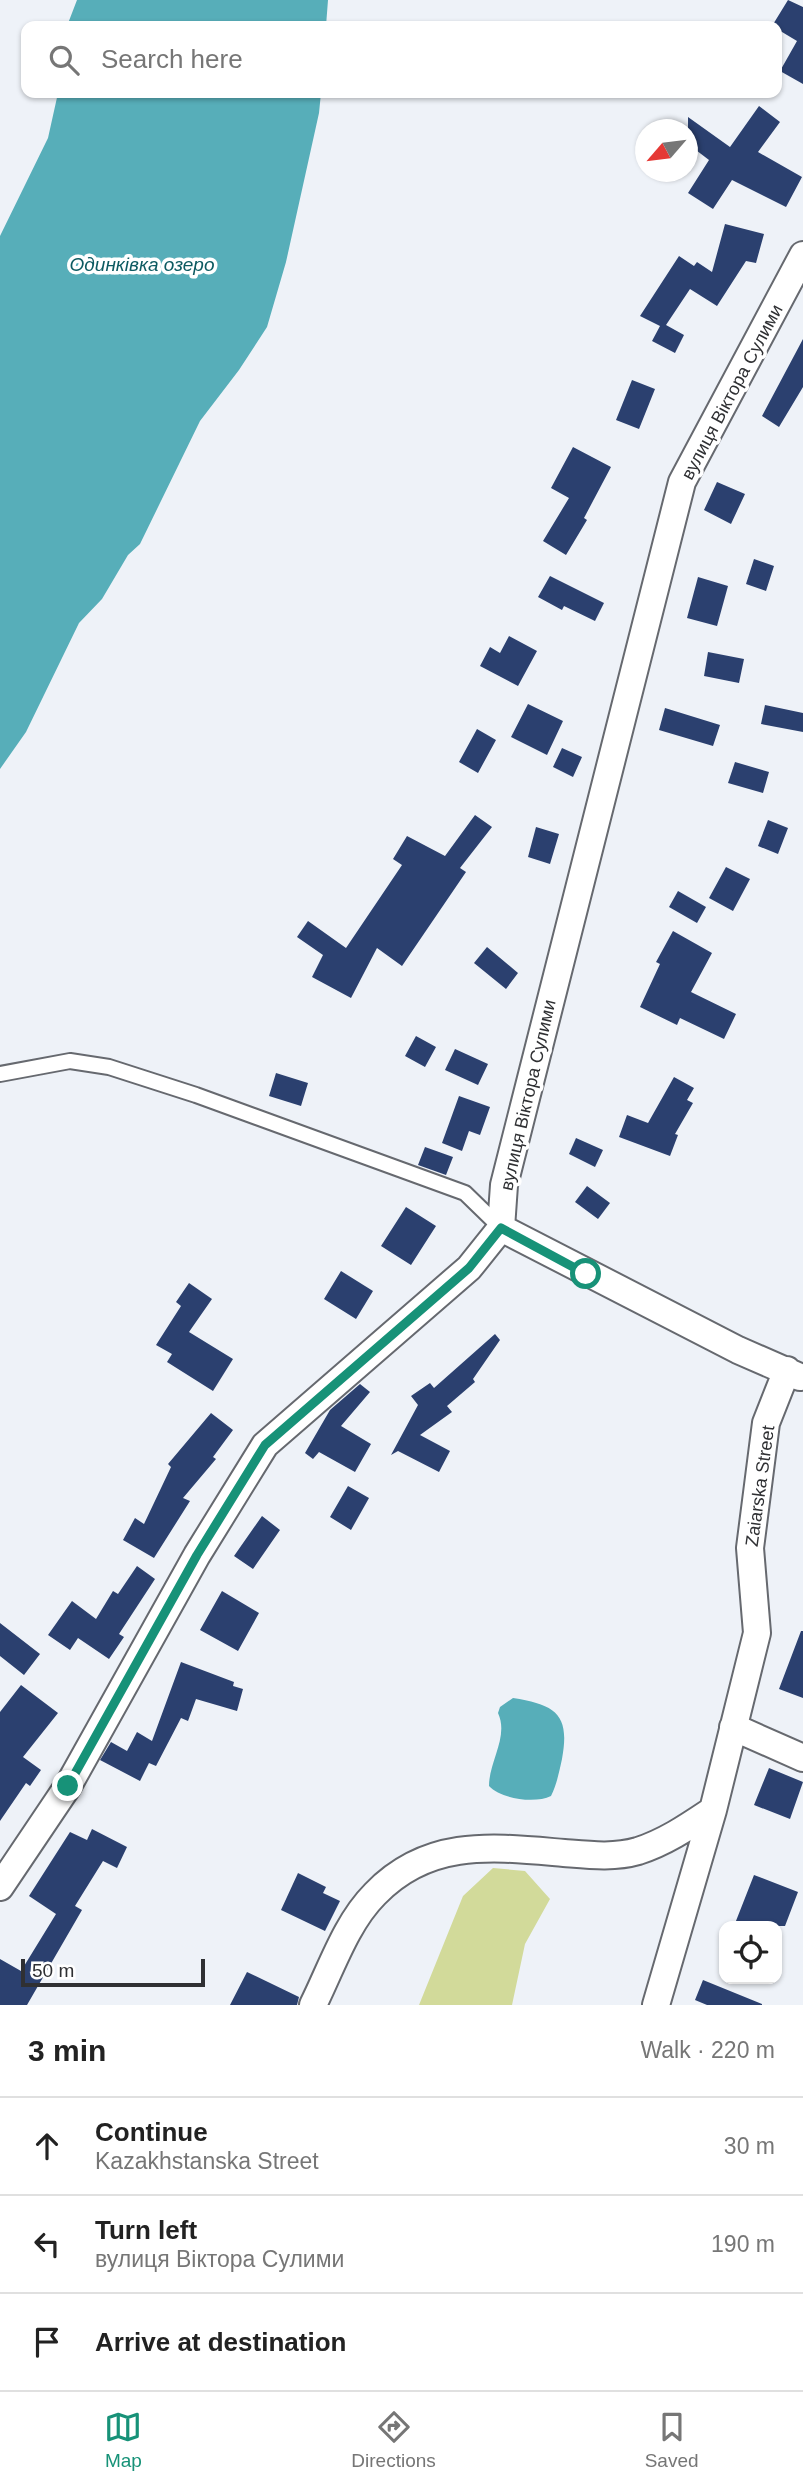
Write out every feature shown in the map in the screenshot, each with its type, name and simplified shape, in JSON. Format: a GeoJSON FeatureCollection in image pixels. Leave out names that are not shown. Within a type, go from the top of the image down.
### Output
{"type":"FeatureCollection","features":[{"type":"Feature","properties":{"kind":"street","name":"вулиця Віктора Сулими"},"geometry":{"type":"LineString","coordinates":[[501,1228],[504,1185],[682,482],[803,255]]}},
{"type":"Feature","properties":{"kind":"street"},"geometry":{"type":"LineString","coordinates":[[0,1887],[68,1786],[197,1555],[265,1445],[469,1268],[501,1228],[738,1350],[795,1374]]}},
{"type":"Feature","properties":{"kind":"street","name":"Zaiarska Street"},"geometry":{"type":"LineString","coordinates":[[656,2005],[712,1810],[757,1633],[750,1548],[766,1423],[795,1374]]}},
{"type":"Feature","properties":{"kind":"street"},"geometry":{"type":"LineString","coordinates":[[733,1727],[803,1758]]}},
{"type":"Feature","properties":{"kind":"street"},"geometry":{"type":"LineString","coordinates":[[313,2005],[348,1933],[374,1894],[411,1865],[455,1849],[501,1848],[601,1856],[637,1851],[678,1834],[712,1810]]}},
{"type":"Feature","properties":{"kind":"lane"},"geometry":{"type":"LineString","coordinates":[[0,1074],[69,1061],[109,1067],[196,1095],[465,1194],[501,1228]]}},
{"type":"Feature","properties":{"kind":"green space"},"geometry":{"type":"Polygon","coordinates":[[[493,1868],[525,1871],[550,1899],[525,1944],[512,2005],[419,2005],[463,1896],[493,1868]]]}},
{"type":"Feature","properties":{"kind":"water"},"geometry":{"type":"Polygon","coordinates":[[[77,0],[328,0],[326,21],[69,21],[77,0]]]}},
{"type":"Feature","properties":{"kind":"water","name":"Одинківка озеро"},"geometry":{"type":"Polygon","coordinates":[[[57,98],[320,98],[286,262],[267,327],[239,370],[200,421],[140,544],[128,555],[102,599],[79,623],[26,732],[0,769],[0,236],[48,138],[57,98]]]}},
{"type":"Feature","properties":{"kind":"water"},"geometry":{"type":"Polygon","coordinates":[[[513,1698],[540,1704],[550,1709],[562,1722],[564,1744],[560,1769],[551,1796],[528,1800],[510,1797],[489,1786],[500,1740],[501,1722],[498,1713],[500,1707],[513,1698]]]}},
{"type":"Feature","properties":{"kind":"building"},"geometry":{"type":"Polygon","coordinates":[[[788,0],[803,7],[803,84],[782,72],[797,41],[782,32],[782,21],[775,21],[788,0]]]}},
{"type":"Feature","properties":{"kind":"building"},"geometry":{"type":"Polygon","coordinates":[[[759,106],[780,122],[758,152],[802,177],[786,207],[732,180],[713,209],[688,193],[695,182],[698,182],[698,177],[709,160],[698,152],[698,124],[730,147],[759,106]]]}},
{"type":"Feature","properties":{"kind":"building"},"geometry":{"type":"Polygon","coordinates":[[[725,224],[764,234],[756,263],[746,261],[717,306],[690,289],[666,325],[684,335],[675,353],[652,341],[660,326],[640,316],[679,256],[694,266],[697,262],[712,272],[725,224]]]}},
{"type":"Feature","properties":{"kind":"building"},"geometry":{"type":"Polygon","coordinates":[[[803,339],[803,387],[779,427],[762,416],[803,339]]]}},
{"type":"Feature","properties":{"kind":"building"},"geometry":{"type":"Polygon","coordinates":[[[632,380],[655,389],[639,429],[616,420],[632,380]]]}},
{"type":"Feature","properties":{"kind":"building"},"geometry":{"type":"Polygon","coordinates":[[[573,447],[611,467],[584,518],[587,520],[566,555],[543,541],[569,498],[551,488],[573,447]]]}},
{"type":"Feature","properties":{"kind":"building"},"geometry":{"type":"Polygon","coordinates":[[[717,482],[745,494],[731,524],[704,510],[717,482]]]}},
{"type":"Feature","properties":{"kind":"building"},"geometry":{"type":"Polygon","coordinates":[[[754,559],[774,566],[766,591],[746,584],[754,559]]]}},
{"type":"Feature","properties":{"kind":"building"},"geometry":{"type":"Polygon","coordinates":[[[550,576],[604,603],[595,621],[564,606],[562,610],[538,597],[550,576]]]}},
{"type":"Feature","properties":{"kind":"building"},"geometry":{"type":"Polygon","coordinates":[[[698,577],[728,586],[717,626],[687,618],[698,577]]]}},
{"type":"Feature","properties":{"kind":"building"},"geometry":{"type":"Polygon","coordinates":[[[509,636],[537,651],[518,686],[480,666],[490,647],[500,653],[509,636]]]}},
{"type":"Feature","properties":{"kind":"building"},"geometry":{"type":"Polygon","coordinates":[[[708,652],[744,659],[739,683],[704,676],[708,652]]]}},
{"type":"Feature","properties":{"kind":"building"},"geometry":{"type":"Polygon","coordinates":[[[528,704],[563,721],[547,755],[511,737],[528,704]]]}},
{"type":"Feature","properties":{"kind":"building"},"geometry":{"type":"Polygon","coordinates":[[[765,705],[803,713],[803,732],[761,724],[765,705]]]}},
{"type":"Feature","properties":{"kind":"building"},"geometry":{"type":"Polygon","coordinates":[[[665,708],[720,725],[713,746],[659,730],[665,708]]]}},
{"type":"Feature","properties":{"kind":"building"},"geometry":{"type":"Polygon","coordinates":[[[477,729],[496,740],[478,773],[459,762],[477,729]]]}},
{"type":"Feature","properties":{"kind":"building"},"geometry":{"type":"Polygon","coordinates":[[[562,748],[582,757],[573,777],[553,767],[562,748]]]}},
{"type":"Feature","properties":{"kind":"building"},"geometry":{"type":"Polygon","coordinates":[[[735,762],[769,772],[763,793],[728,783],[735,762]]]}},
{"type":"Feature","properties":{"kind":"building"},"geometry":{"type":"Polygon","coordinates":[[[475,815],[492,827],[460,868],[466,872],[402,966],[377,948],[351,998],[312,977],[323,955],[297,937],[308,921],[346,948],[402,865],[393,859],[407,836],[445,856],[475,815]]]}},
{"type":"Feature","properties":{"kind":"building"},"geometry":{"type":"Polygon","coordinates":[[[768,820],[788,828],[778,854],[758,846],[768,820]]]}},
{"type":"Feature","properties":{"kind":"building"},"geometry":{"type":"Polygon","coordinates":[[[536,827],[559,834],[550,864],[528,857],[536,827]]]}},
{"type":"Feature","properties":{"kind":"building"},"geometry":{"type":"Polygon","coordinates":[[[726,867],[750,879],[733,911],[709,898],[726,867]]]}},
{"type":"Feature","properties":{"kind":"building"},"geometry":{"type":"Polygon","coordinates":[[[678,891],[706,907],[697,923],[669,907],[678,891]]]}},
{"type":"Feature","properties":{"kind":"building"},"geometry":{"type":"Polygon","coordinates":[[[673,931],[712,953],[691,992],[736,1014],[724,1039],[680,1018],[677,1025],[640,1007],[660,964],[656,962],[673,931]]]}},
{"type":"Feature","properties":{"kind":"building"},"geometry":{"type":"Polygon","coordinates":[[[487,947],[518,973],[506,989],[474,963],[487,947]]]}},
{"type":"Feature","properties":{"kind":"building"},"geometry":{"type":"Polygon","coordinates":[[[416,1036],[436,1047],[425,1067],[405,1056],[416,1036]]]}},
{"type":"Feature","properties":{"kind":"building"},"geometry":{"type":"Polygon","coordinates":[[[455,1049],[488,1064],[478,1085],[445,1070],[455,1049]]]}},
{"type":"Feature","properties":{"kind":"building"},"geometry":{"type":"Polygon","coordinates":[[[276,1073],[308,1083],[301,1106],[269,1096],[276,1073]]]}},
{"type":"Feature","properties":{"kind":"building"},"geometry":{"type":"Polygon","coordinates":[[[674,1077],[694,1088],[687,1100],[693,1103],[675,1134],[678,1135],[670,1156],[619,1137],[627,1115],[648,1123],[674,1077]]]}},
{"type":"Feature","properties":{"kind":"building"},"geometry":{"type":"Polygon","coordinates":[[[459,1096],[490,1107],[480,1135],[469,1131],[462,1151],[442,1143],[459,1096]]]}},
{"type":"Feature","properties":{"kind":"building"},"geometry":{"type":"Polygon","coordinates":[[[576,1138],[603,1150],[595,1167],[569,1154],[576,1138]]]}},
{"type":"Feature","properties":{"kind":"building"},"geometry":{"type":"Polygon","coordinates":[[[425,1147],[453,1157],[446,1175],[418,1165],[425,1147]]]}},
{"type":"Feature","properties":{"kind":"building"},"geometry":{"type":"Polygon","coordinates":[[[587,1186],[610,1203],[598,1219],[575,1202],[587,1186]]]}},
{"type":"Feature","properties":{"kind":"building"},"geometry":{"type":"Polygon","coordinates":[[[406,1207],[436,1226],[411,1265],[381,1246],[406,1207]]]}},
{"type":"Feature","properties":{"kind":"building"},"geometry":{"type":"Polygon","coordinates":[[[341,1271],[373,1291],[356,1319],[324,1299],[341,1271]]]}},
{"type":"Feature","properties":{"kind":"building"},"geometry":{"type":"Polygon","coordinates":[[[189,1283],[212,1299],[189,1332],[233,1359],[213,1391],[167,1362],[172,1354],[156,1345],[181,1306],[176,1302],[189,1283]]]}},
{"type":"Feature","properties":{"kind":"building"},"geometry":{"type":"Polygon","coordinates":[[[495,1334],[500,1340],[473,1379],[475,1382],[447,1406],[452,1412],[420,1435],[450,1451],[439,1472],[398,1451],[391,1455],[418,1405],[411,1396],[430,1383],[434,1388],[495,1334]]]}},
{"type":"Feature","properties":{"kind":"building"},"geometry":{"type":"Polygon","coordinates":[[[360,1384],[370,1392],[341,1426],[371,1444],[355,1472],[319,1452],[313,1459],[305,1453],[330,1410],[360,1384]]]}},
{"type":"Feature","properties":{"kind":"building"},"geometry":{"type":"Polygon","coordinates":[[[211,1413],[233,1430],[213,1457],[216,1459],[183,1498],[190,1501],[154,1558],[123,1540],[135,1518],[144,1524],[171,1467],[168,1464],[211,1413]]]}},
{"type":"Feature","properties":{"kind":"building"},"geometry":{"type":"Polygon","coordinates":[[[348,1486],[369,1498],[351,1530],[330,1517],[348,1486]]]}},
{"type":"Feature","properties":{"kind":"building"},"geometry":{"type":"Polygon","coordinates":[[[262,1516],[280,1530],[253,1569],[234,1556],[262,1516]]]}},
{"type":"Feature","properties":{"kind":"building"},"geometry":{"type":"Polygon","coordinates":[[[137,1566],[155,1579],[119,1634],[124,1637],[109,1659],[78,1638],[70,1650],[48,1635],[72,1601],[96,1619],[113,1591],[118,1594],[137,1566]]]}},
{"type":"Feature","properties":{"kind":"building"},"geometry":{"type":"Polygon","coordinates":[[[222,1591],[259,1613],[238,1651],[200,1630],[222,1591]]]}},
{"type":"Feature","properties":{"kind":"building"},"geometry":{"type":"Polygon","coordinates":[[[0,1623],[40,1654],[24,1675],[0,1656],[0,1623]]]}},
{"type":"Feature","properties":{"kind":"building"},"geometry":{"type":"Polygon","coordinates":[[[803,1631],[803,1698],[779,1689],[803,1631]]]}},
{"type":"Feature","properties":{"kind":"building"},"geometry":{"type":"Polygon","coordinates":[[[181,1662],[234,1682],[233,1686],[243,1689],[237,1711],[196,1699],[188,1721],[181,1718],[156,1766],[149,1763],[140,1781],[100,1760],[111,1742],[127,1751],[137,1732],[152,1741],[181,1662]]]}},
{"type":"Feature","properties":{"kind":"building"},"geometry":{"type":"Polygon","coordinates":[[[21,1685],[58,1713],[23,1757],[41,1770],[30,1786],[26,1783],[0,1821],[0,1712],[21,1685]]]}},
{"type":"Feature","properties":{"kind":"building"},"geometry":{"type":"Polygon","coordinates":[[[769,1768],[803,1782],[790,1819],[754,1805],[769,1768]]]}},
{"type":"Feature","properties":{"kind":"building"},"geometry":{"type":"Polygon","coordinates":[[[92,1829],[127,1847],[117,1868],[103,1861],[75,1906],[82,1910],[27,2005],[0,2005],[0,1959],[21,1971],[56,1914],[29,1896],[70,1832],[87,1840],[92,1829]]]}},
{"type":"Feature","properties":{"kind":"building"},"geometry":{"type":"Polygon","coordinates":[[[298,1873],[326,1887],[323,1893],[340,1901],[325,1931],[281,1910],[298,1873]]]}},
{"type":"Feature","properties":{"kind":"building"},"geometry":{"type":"Polygon","coordinates":[[[754,1875],[798,1892],[785,1926],[782,1926],[782,1921],[736,1921],[754,1875]]]}},
{"type":"Feature","properties":{"kind":"building"},"geometry":{"type":"Polygon","coordinates":[[[247,1972],[299,1997],[297,2005],[230,2005],[247,1972]]]}},
{"type":"Feature","properties":{"kind":"building"},"geometry":{"type":"Polygon","coordinates":[[[703,1980],[762,2005],[707,2005],[695,2000],[703,1980]]]}},
{"type":"Feature","properties":{"kind":"route"},"geometry":{"type":"LineString","coordinates":[[68,1786],[197,1555],[265,1445],[371,1350],[469,1268],[501,1228],[586,1274]]}}]}
